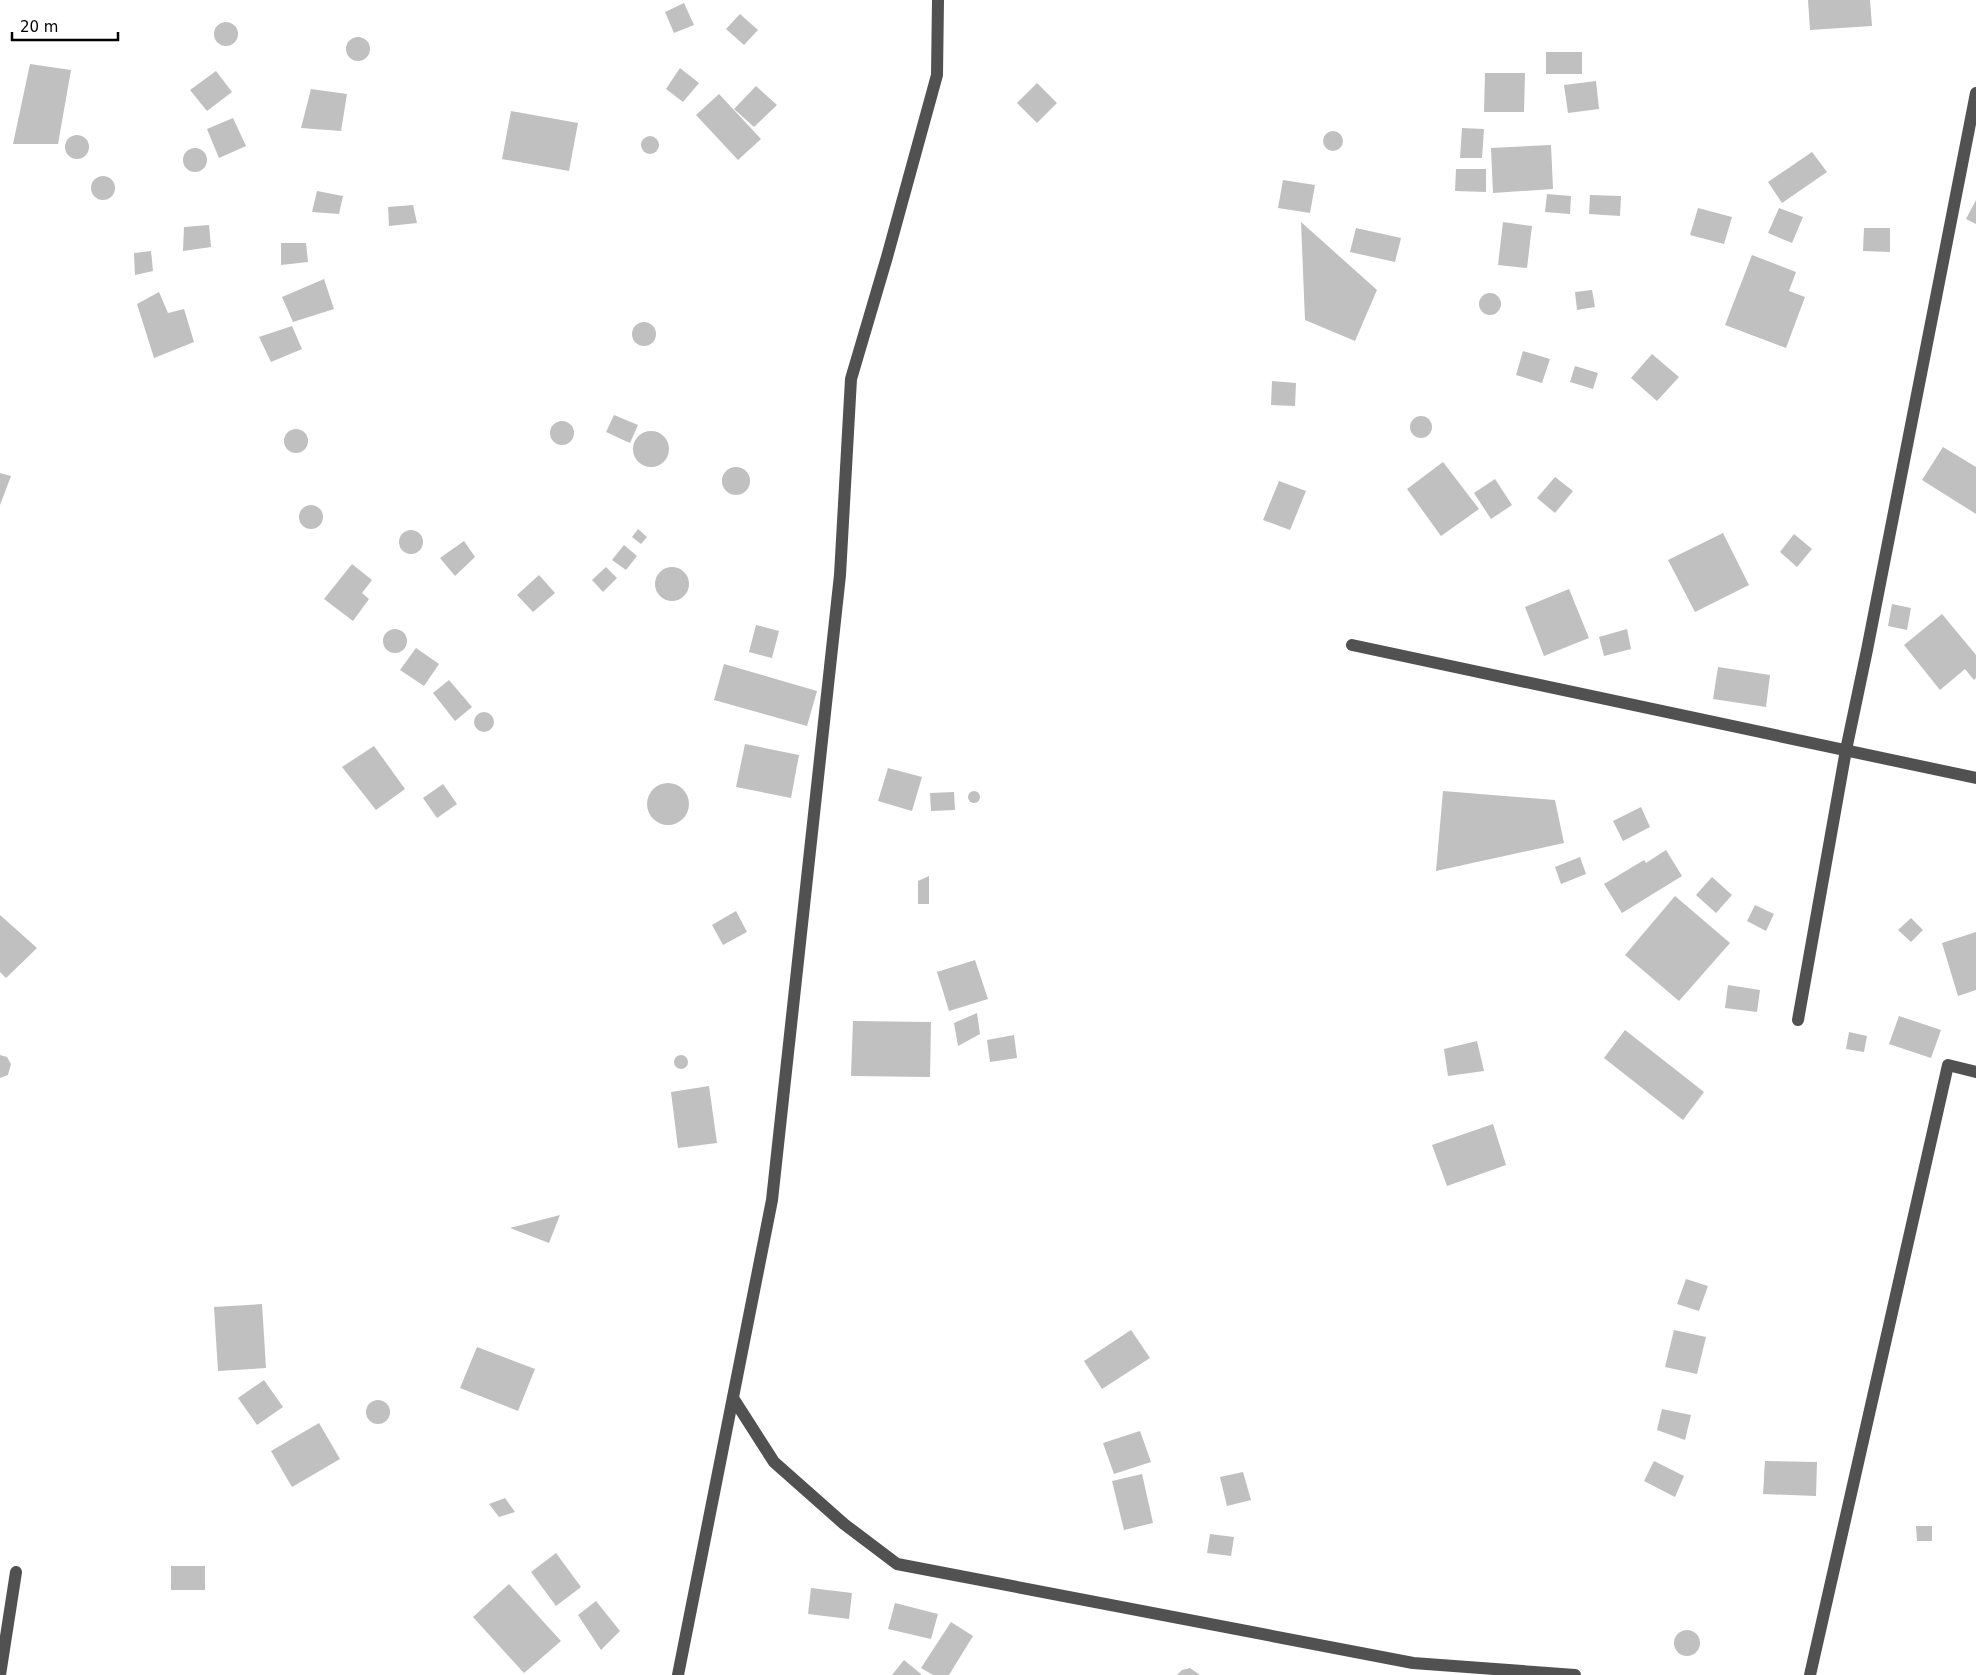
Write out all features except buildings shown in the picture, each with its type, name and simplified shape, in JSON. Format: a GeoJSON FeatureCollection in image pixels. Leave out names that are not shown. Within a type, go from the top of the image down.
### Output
{"type":"FeatureCollection","features":[{"type":"Feature","properties":{"kind":"street"},"geometry":{"type":"LineString","coordinates":[[678,1675],[772,1200],[840,575],[851,380],[937,74],[938,0]]}},
{"type":"Feature","properties":{"kind":"street"},"geometry":{"type":"LineString","coordinates":[[1798,1020],[1846,750],[1976,94]]}},
{"type":"Feature","properties":{"kind":"street"},"geometry":{"type":"LineString","coordinates":[[1352,645],[1976,778]]}},
{"type":"Feature","properties":{"kind":"street"},"geometry":{"type":"LineString","coordinates":[[1810,1675],[1948,1065],[1976,1072]]}},
{"type":"Feature","properties":{"kind":"street"},"geometry":{"type":"LineString","coordinates":[[733,1398],[774,1462],[844,1524],[897,1564],[1413,1664],[1575,1675]]}},
{"type":"Feature","properties":{"kind":"street"},"geometry":{"type":"LineString","coordinates":[[0,1675],[16,1572]]}}]}
